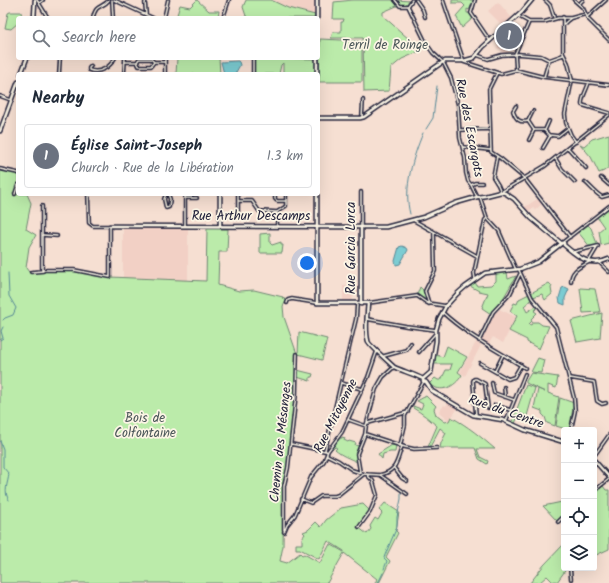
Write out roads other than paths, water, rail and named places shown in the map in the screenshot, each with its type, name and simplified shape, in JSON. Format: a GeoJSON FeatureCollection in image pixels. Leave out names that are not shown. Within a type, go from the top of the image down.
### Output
{"type":"FeatureCollection","features":[{"type":"Feature","properties":{"kind":"street"},"geometry":{"type":"LineString","coordinates":[[36,0],[47,16]]}},
{"type":"Feature","properties":{"kind":"street"},"geometry":{"type":"LineString","coordinates":[[34,16],[36,0]]}},
{"type":"Feature","properties":{"kind":"street"},"geometry":{"type":"LineString","coordinates":[[39,3],[43,0]]}},
{"type":"Feature","properties":{"kind":"street"},"geometry":{"type":"LineString","coordinates":[[93,16],[95,9],[109,0]]}},
{"type":"Feature","properties":{"kind":"street"},"geometry":{"type":"LineString","coordinates":[[113,16],[113,0],[150,16]]}},
{"type":"Feature","properties":{"kind":"street"},"geometry":{"type":"LineString","coordinates":[[146,0],[146,14]]}},
{"type":"Feature","properties":{"kind":"street"},"geometry":{"type":"LineString","coordinates":[[164,16],[168,0]]}},
{"type":"Feature","properties":{"kind":"street"},"geometry":{"type":"LineString","coordinates":[[223,16],[229,0]]}},
{"type":"Feature","properties":{"kind":"street"},"geometry":{"type":"LineString","coordinates":[[317,0],[317,16]]}},
{"type":"Feature","properties":{"kind":"street"},"geometry":{"type":"LineString","coordinates":[[395,0],[400,6],[408,6]]}},
{"type":"Feature","properties":{"kind":"street"},"geometry":{"type":"LineString","coordinates":[[408,6],[412,0]]}},
{"type":"Feature","properties":{"kind":"street"},"geometry":{"type":"LineString","coordinates":[[416,0],[423,10],[425,17]]}},
{"type":"Feature","properties":{"kind":"street"},"geometry":{"type":"LineString","coordinates":[[443,0],[462,60]]}},
{"type":"Feature","properties":{"kind":"street"},"geometry":{"type":"LineString","coordinates":[[476,0],[471,13],[490,41]]}},
{"type":"Feature","properties":{"kind":"street"},"geometry":{"type":"LineString","coordinates":[[320,118],[362,118],[436,66],[451,60],[474,58],[483,47],[518,16],[532,0]]}},
{"type":"Feature","properties":{"kind":"street"},"geometry":{"type":"LineString","coordinates":[[545,0],[550,5],[554,18]]}},
{"type":"Feature","properties":{"kind":"street"},"geometry":{"type":"LineString","coordinates":[[574,0],[583,9],[587,17],[609,40]]}},
{"type":"Feature","properties":{"kind":"street"},"geometry":{"type":"LineString","coordinates":[[579,4],[583,0]]}},
{"type":"Feature","properties":{"kind":"street"},"geometry":{"type":"LineString","coordinates":[[587,17],[606,0]]}},
{"type":"Feature","properties":{"kind":"street"},"geometry":{"type":"LineString","coordinates":[[408,6],[426,43],[433,53],[444,62]]}},
{"type":"Feature","properties":{"kind":"street"},"geometry":{"type":"LineString","coordinates":[[518,16],[529,22],[549,22],[554,18],[572,18],[586,14]]}},
{"type":"Feature","properties":{"kind":"street"},"geometry":{"type":"LineString","coordinates":[[563,18],[564,55],[568,63],[572,80],[565,114],[568,129],[576,142]]}},
{"type":"Feature","properties":{"kind":"street"},"geometry":{"type":"LineString","coordinates":[[563,26],[572,18]]}},
{"type":"Feature","properties":{"kind":"street"},"geometry":{"type":"LineString","coordinates":[[516,70],[515,54],[529,22]]}},
{"type":"Feature","properties":{"kind":"street"},"geometry":{"type":"LineString","coordinates":[[477,55],[488,59],[502,55],[515,54],[541,56],[550,60],[564,55]]}},
{"type":"Feature","properties":{"kind":"street"},"geometry":{"type":"LineString","coordinates":[[22,72],[26,60]]}},
{"type":"Feature","properties":{"kind":"street"},"geometry":{"type":"LineString","coordinates":[[59,72],[60,60]]}},
{"type":"Feature","properties":{"kind":"street"},"geometry":{"type":"LineString","coordinates":[[92,66],[89,70],[96,72],[100,71],[114,60]]}},
{"type":"Feature","properties":{"kind":"street"},"geometry":{"type":"LineString","coordinates":[[253,60],[253,72]]}},
{"type":"Feature","properties":{"kind":"street"},"geometry":{"type":"LineString","coordinates":[[317,60],[317,72]]}},
{"type":"Feature","properties":{"kind":"street"},"geometry":{"type":"LineString","coordinates":[[462,60],[497,73],[505,74],[516,70],[544,77],[609,85]]}},
{"type":"Feature","properties":{"kind":"street"},"geometry":{"type":"LineString","coordinates":[[544,77],[550,60]]}},
{"type":"Feature","properties":{"kind":"street"},"geometry":{"type":"LineString","coordinates":[[124,72],[124,62],[137,62],[140,66],[151,66],[154,62],[165,62],[165,72]]}},
{"type":"Feature","properties":{"kind":"street","name":"Rue des Escargots"},"geometry":{"type":"LineString","coordinates":[[444,62],[451,78],[458,105],[460,138],[463,147],[468,181],[478,197],[487,218]]}},
{"type":"Feature","properties":{"kind":"street"},"geometry":{"type":"LineString","coordinates":[[490,150],[489,89],[497,73]]}},
{"type":"Feature","properties":{"kind":"street"},"geometry":{"type":"LineString","coordinates":[[501,192],[525,179],[555,158],[609,114],[582,105],[582,100],[587,91],[588,82]]}},
{"type":"Feature","properties":{"kind":"street"},"geometry":{"type":"LineString","coordinates":[[0,131],[16,87]]}},
{"type":"Feature","properties":{"kind":"street"},"geometry":{"type":"LineString","coordinates":[[0,96],[11,100]]}},
{"type":"Feature","properties":{"kind":"street"},"geometry":{"type":"LineString","coordinates":[[362,100],[362,118]]}},
{"type":"Feature","properties":{"kind":"street"},"geometry":{"type":"LineString","coordinates":[[516,106],[513,111],[517,119],[520,122],[528,121]]}},
{"type":"Feature","properties":{"kind":"street"},"geometry":{"type":"LineString","coordinates":[[528,121],[533,111]]}},
{"type":"Feature","properties":{"kind":"street"},"geometry":{"type":"LineString","coordinates":[[528,121],[534,130]]}},
{"type":"Feature","properties":{"kind":"street"},"geometry":{"type":"LineString","coordinates":[[545,130],[549,121]]}},
{"type":"Feature","properties":{"kind":"street"},"geometry":{"type":"LineString","coordinates":[[460,130],[489,129]]}},
{"type":"Feature","properties":{"kind":"street"},"geometry":{"type":"LineString","coordinates":[[550,136],[558,136],[568,129]]}},
{"type":"Feature","properties":{"kind":"street"},"geometry":{"type":"LineString","coordinates":[[534,130],[545,130]]}},
{"type":"Feature","properties":{"kind":"street"},"geometry":{"type":"LineString","coordinates":[[529,140],[534,130]]}},
{"type":"Feature","properties":{"kind":"street"},"geometry":{"type":"LineString","coordinates":[[545,130],[550,136]]}},
{"type":"Feature","properties":{"kind":"street"},"geometry":{"type":"LineString","coordinates":[[543,148],[550,136]]}},
{"type":"Feature","properties":{"kind":"street"},"geometry":{"type":"LineString","coordinates":[[463,147],[490,150],[525,179],[570,237]]}},
{"type":"Feature","properties":{"kind":"street"},"geometry":{"type":"LineString","coordinates":[[568,148],[586,168]]}},
{"type":"Feature","properties":{"kind":"street"},"geometry":{"type":"LineString","coordinates":[[497,156],[493,177],[501,192],[514,199],[531,218],[573,252],[589,262],[600,263],[609,259]]}},
{"type":"Feature","properties":{"kind":"street"},"geometry":{"type":"LineString","coordinates":[[555,158],[562,169],[575,182]]}},
{"type":"Feature","properties":{"kind":"street"},"geometry":{"type":"LineString","coordinates":[[0,169],[16,173]]}},
{"type":"Feature","properties":{"kind":"street"},"geometry":{"type":"LineString","coordinates":[[601,178],[609,185]]}},
{"type":"Feature","properties":{"kind":"street"},"geometry":{"type":"LineString","coordinates":[[585,182],[594,192],[602,197],[609,195]]}},
{"type":"Feature","properties":{"kind":"street"},"geometry":{"type":"LineString","coordinates":[[471,185],[475,183],[482,183]]}},
{"type":"Feature","properties":{"kind":"street","name":"Rue Garcia Lorca"},"geometry":{"type":"LineString","coordinates":[[360,304],[361,192]]}},
{"type":"Feature","properties":{"kind":"street","name":"Rue Arthur Descamps"},"geometry":{"type":"LineString","coordinates":[[88,196],[88,218],[90,224],[93,226],[386,227],[424,217],[456,203],[501,192]]}},
{"type":"Feature","properties":{"kind":"street"},"geometry":{"type":"LineString","coordinates":[[166,196],[164,199],[166,208],[169,207],[170,199],[168,196]]}},
{"type":"Feature","properties":{"kind":"street"},"geometry":{"type":"LineString","coordinates":[[220,196],[220,226]]}},
{"type":"Feature","properties":{"kind":"street"},"geometry":{"type":"LineString","coordinates":[[238,196],[238,213]]}},
{"type":"Feature","properties":{"kind":"street"},"geometry":{"type":"LineString","coordinates":[[275,196],[276,200],[286,202]]}},
{"type":"Feature","properties":{"kind":"street"},"geometry":{"type":"LineString","coordinates":[[238,201],[252,201],[260,212],[277,212],[285,207],[286,196]]}},
{"type":"Feature","properties":{"kind":"street"},"geometry":{"type":"LineString","coordinates":[[316,303],[317,196]]}},
{"type":"Feature","properties":{"kind":"street"},"geometry":{"type":"LineString","coordinates":[[185,226],[184,198],[197,198]]}},
{"type":"Feature","properties":{"kind":"street"},"geometry":{"type":"LineString","coordinates":[[42,206],[42,270],[44,270]]}},
{"type":"Feature","properties":{"kind":"street"},"geometry":{"type":"LineString","coordinates":[[380,475],[394,468],[401,446],[406,416],[433,366],[436,341],[435,334],[442,312],[446,306],[457,294],[486,273],[518,270],[539,262],[609,206]]}},
{"type":"Feature","properties":{"kind":"street"},"geometry":{"type":"LineString","coordinates":[[277,212],[277,226]]}},
{"type":"Feature","properties":{"kind":"street"},"geometry":{"type":"LineString","coordinates":[[475,280],[473,275],[485,220],[487,218],[499,231],[532,298],[556,327],[575,404],[571,427]]}},
{"type":"Feature","properties":{"kind":"street"},"geometry":{"type":"LineString","coordinates":[[413,220],[477,256]]}},
{"type":"Feature","properties":{"kind":"street"},"geometry":{"type":"LineString","coordinates":[[31,272],[40,272],[44,270],[74,270],[110,277],[110,226]]}},
{"type":"Feature","properties":{"kind":"street"},"geometry":{"type":"LineString","coordinates":[[429,304],[426,291],[435,271],[434,232]]}},
{"type":"Feature","properties":{"kind":"street"},"geometry":{"type":"LineString","coordinates":[[42,235],[57,236]]}},
{"type":"Feature","properties":{"kind":"street"},"geometry":{"type":"LineString","coordinates":[[572,282],[572,274],[575,270],[589,262],[598,246],[573,252]]}},
{"type":"Feature","properties":{"kind":"street"},"geometry":{"type":"LineString","coordinates":[[600,263],[609,272]]}},
{"type":"Feature","properties":{"kind":"street"},"geometry":{"type":"LineString","coordinates":[[480,342],[493,312],[509,295],[520,274]]}},
{"type":"Feature","properties":{"kind":"street"},"geometry":{"type":"LineString","coordinates":[[287,303],[288,300],[292,299],[316,303],[360,304],[383,302],[417,296],[425,303],[446,306]]}},
{"type":"Feature","properties":{"kind":"street"},"geometry":{"type":"LineString","coordinates":[[360,472],[357,454],[365,434],[379,382],[394,366],[370,345],[368,341],[368,303]]}},
{"type":"Feature","properties":{"kind":"street"},"geometry":{"type":"LineString","coordinates":[[326,453],[356,319],[357,304]]}},
{"type":"Feature","properties":{"kind":"street"},"geometry":{"type":"LineString","coordinates":[[442,312],[457,326],[480,342],[525,368]]}},
{"type":"Feature","properties":{"kind":"street"},"geometry":{"type":"LineString","coordinates":[[367,318],[436,330]]}},
{"type":"Feature","properties":{"kind":"street"},"geometry":{"type":"LineString","coordinates":[[419,352],[435,334]]}},
{"type":"Feature","properties":{"kind":"street"},"geometry":{"type":"LineString","coordinates":[[384,356],[406,350],[411,343]]}},
{"type":"Feature","properties":{"kind":"street","name":"Rue Mitoyenne"},"geometry":{"type":"LineString","coordinates":[[284,532],[294,515],[311,477],[324,461],[326,453],[342,432],[362,389],[377,351]]}},
{"type":"Feature","properties":{"kind":"street","name":"Chemin des Mésanges"},"geometry":{"type":"LineString","coordinates":[[284,532],[284,486],[288,468],[296,394],[297,354]]}},
{"type":"Feature","properties":{"kind":"street"},"geometry":{"type":"LineString","coordinates":[[494,371],[503,355]]}},
{"type":"Feature","properties":{"kind":"street"},"geometry":{"type":"LineString","coordinates":[[480,363],[508,379],[516,375],[521,365]]}},
{"type":"Feature","properties":{"kind":"street","name":"Rue du Centre"},"geometry":{"type":"LineString","coordinates":[[394,366],[425,380],[432,391],[476,415],[505,421],[525,430],[561,441]]}},
{"type":"Feature","properties":{"kind":"street"},"geometry":{"type":"LineString","coordinates":[[505,421],[525,374]]}},
{"type":"Feature","properties":{"kind":"street"},"geometry":{"type":"LineString","coordinates":[[569,378],[594,382],[597,401],[602,404],[606,403]]}},
{"type":"Feature","properties":{"kind":"street"},"geometry":{"type":"LineString","coordinates":[[476,415],[474,379],[484,384],[488,408]]}},
{"type":"Feature","properties":{"kind":"street"},"geometry":{"type":"LineString","coordinates":[[341,383],[362,389]]}},
{"type":"Feature","properties":{"kind":"street"},"geometry":{"type":"LineString","coordinates":[[492,383],[494,393],[514,400]]}},
{"type":"Feature","properties":{"kind":"street"},"geometry":{"type":"LineString","coordinates":[[504,387],[506,398]]}},
{"type":"Feature","properties":{"kind":"street"},"geometry":{"type":"LineString","coordinates":[[475,402],[487,403]]}},
{"type":"Feature","properties":{"kind":"street"},"geometry":{"type":"LineString","coordinates":[[495,405],[510,410]]}},
{"type":"Feature","properties":{"kind":"street"},"geometry":{"type":"LineString","coordinates":[[367,423],[408,412]]}},
{"type":"Feature","properties":{"kind":"street"},"geometry":{"type":"LineString","coordinates":[[348,419],[366,426]]}},
{"type":"Feature","properties":{"kind":"street"},"geometry":{"type":"LineString","coordinates":[[365,434],[414,449],[437,448]]}},
{"type":"Feature","properties":{"kind":"street"},"geometry":{"type":"LineString","coordinates":[[597,452],[609,435]]}},
{"type":"Feature","properties":{"kind":"street"},"geometry":{"type":"LineString","coordinates":[[290,444],[326,453],[350,469],[364,474],[380,475],[407,494]]}},
{"type":"Feature","properties":{"kind":"street"},"geometry":{"type":"LineString","coordinates":[[596,463],[609,478],[597,488]]}},
{"type":"Feature","properties":{"kind":"street"},"geometry":{"type":"LineString","coordinates":[[394,468],[402,478],[407,481]]}},
{"type":"Feature","properties":{"kind":"street"},"geometry":{"type":"LineString","coordinates":[[301,499],[312,503],[321,496],[338,495],[364,474]]}},
{"type":"Feature","properties":{"kind":"street"},"geometry":{"type":"LineString","coordinates":[[358,527],[370,512],[377,495],[374,481],[367,474]]}},
{"type":"Feature","properties":{"kind":"street"},"geometry":{"type":"LineString","coordinates":[[558,522],[561,519]]}},
{"type":"Feature","properties":{"kind":"street"},"geometry":{"type":"LineString","coordinates":[[570,571],[571,579]]}},
{"type":"Feature","properties":{"kind":"water"},"geometry":{"type":"Polygon","coordinates":[[[238,61],[240,65],[236,72],[224,72],[221,62],[238,61]]]}},
{"type":"Feature","properties":{"kind":"water"},"geometry":{"type":"Polygon","coordinates":[[[402,246],[408,250],[400,264],[396,265],[395,261],[399,247],[402,246]]]}},
{"type":"Feature","properties":{"kind":"water"},"geometry":{"type":"Polygon","coordinates":[[[565,287],[569,289],[565,298],[565,305],[560,303],[559,298],[562,288],[565,287]]]}},
{"type":"Feature","properties":{"kind":"waterway"},"geometry":{"type":"LineString","coordinates":[[426,129],[433,118],[437,86]]}},
{"type":"Feature","properties":{"kind":"waterway"},"geometry":{"type":"LineString","coordinates":[[410,214],[408,204],[408,183],[413,162],[423,133]]}},
{"type":"Feature","properties":{"kind":"waterway"},"geometry":{"type":"LineString","coordinates":[[3,320],[13,315],[16,308],[9,296],[8,273]]}},
{"type":"Feature","properties":{"kind":"waterway"},"geometry":{"type":"LineString","coordinates":[[0,340],[3,338],[1,331],[3,327]]}},
{"type":"Feature","properties":{"kind":"waterway"},"geometry":{"type":"LineString","coordinates":[[0,441],[3,449],[3,467],[9,474],[6,491],[9,500]]}},
{"type":"Feature","properties":{"kind":"waterway"},"geometry":{"type":"LineString","coordinates":[[384,569],[387,561],[384,558],[397,527],[401,492]]}},
{"type":"Feature","properties":{"kind":"waterway"},"geometry":{"type":"LineString","coordinates":[[378,583],[383,573]]}},
{"type":"Feature","properties":{"kind":"place","name":"Église Saint-Joseph"},"geometry":{"type":"Point","coordinates":[509,36]}},
{"type":"Feature","properties":{"kind":"park label","name":"Terril de Roinge"},"geometry":{"type":"Point","coordinates":[385,45]}},
{"type":"Feature","properties":{"kind":"park label","name":"Bois de Colfontaine"},"geometry":{"type":"Point","coordinates":[145,426]}}]}
